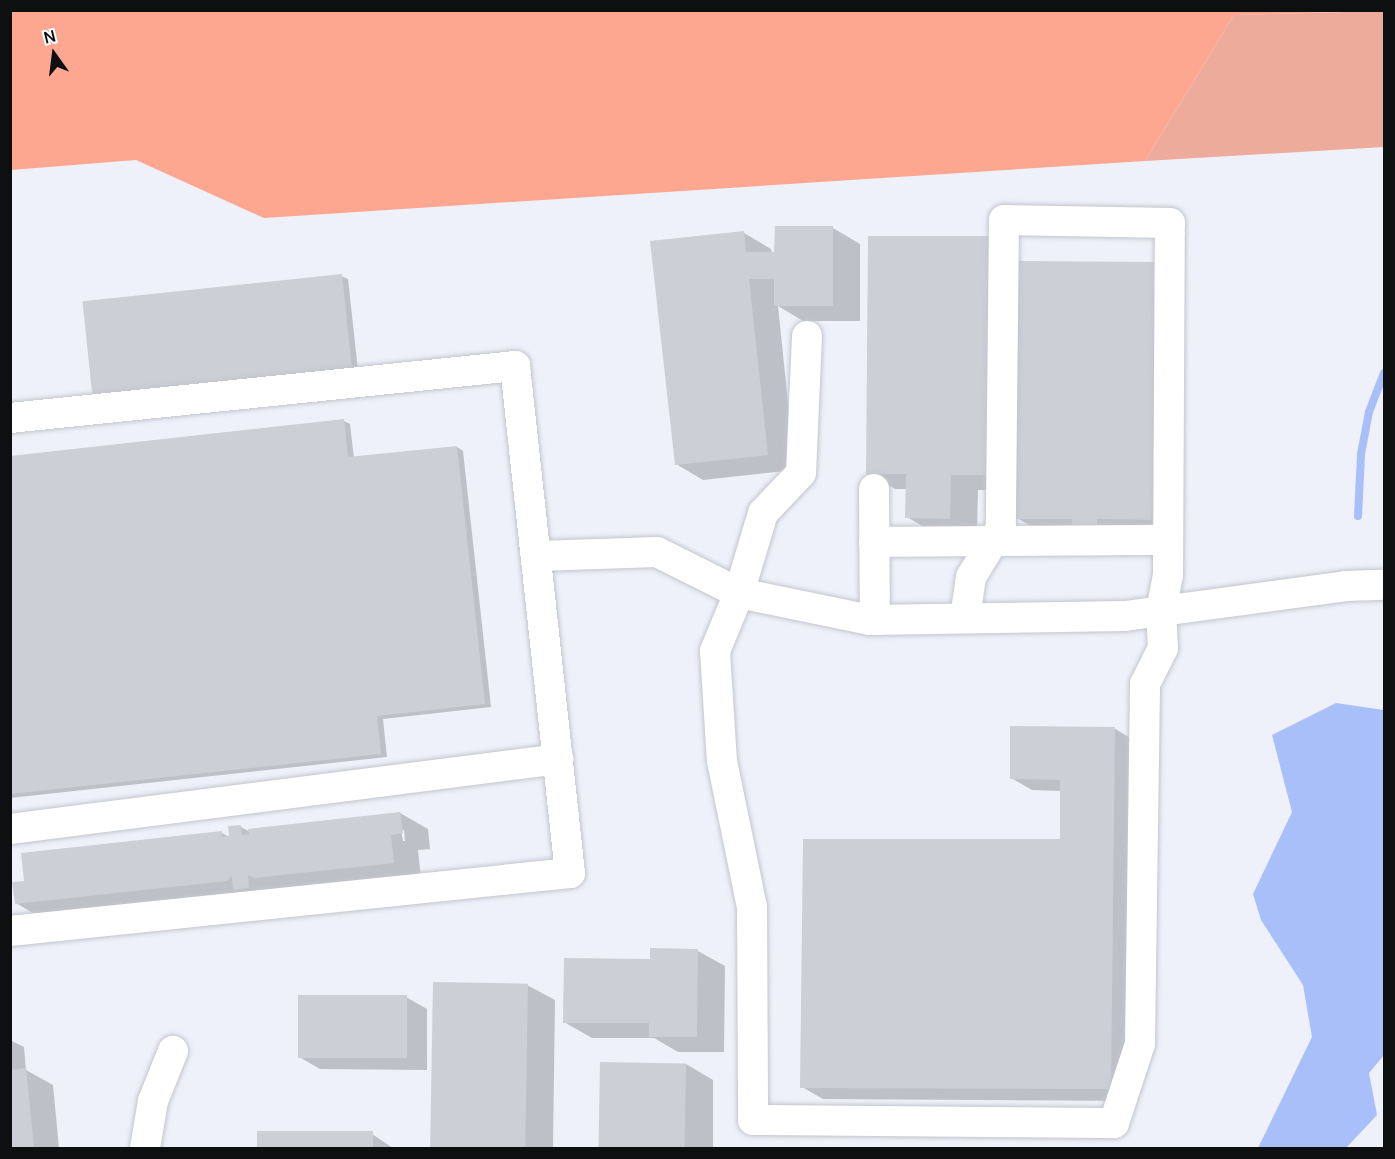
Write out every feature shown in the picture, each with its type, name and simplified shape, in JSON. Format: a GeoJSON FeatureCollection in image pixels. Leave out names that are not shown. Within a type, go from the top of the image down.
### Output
{"type":"FeatureCollection","features":[{"type":"Feature","properties":{"kind":"street"},"geometry":{"type":"LineString","coordinates":[[807,336],[801,473],[763,513],[739,593],[715,651],[722,761],[752,906],[753,1120],[1114,1123],[1140,1044],[1145,684],[1163,648],[1161,611],[1168,576],[1170,223],[1004,220],[1001,528],[971,577],[965,618]]}},
{"type":"Feature","properties":{"kind":"street"},"geometry":{"type":"LineString","coordinates":[[10,418],[515,366],[538,556],[570,873],[10,931]]}},
{"type":"Feature","properties":{"kind":"street"},"geometry":{"type":"LineString","coordinates":[[874,489],[875,620]]}},
{"type":"Feature","properties":{"kind":"street"},"geometry":{"type":"LineString","coordinates":[[874,542],[1168,540]]}},
{"type":"Feature","properties":{"kind":"street"},"geometry":{"type":"LineString","coordinates":[[538,556],[657,552],[739,593],[875,620],[1125,616],[1346,586],[1384,585]]}},
{"type":"Feature","properties":{"kind":"street"},"geometry":{"type":"LineString","coordinates":[[10,829],[559,759]]}},
{"type":"Feature","properties":{"kind":"street"},"geometry":{"type":"LineString","coordinates":[[145,1149],[153,1101],[173,1051]]}},
{"type":"Feature","properties":{"kind":"shaded area"},"geometry":{"type":"Polygon","coordinates":[[[11,10],[1371,11],[1234,15],[1145,161],[264,218],[136,160],[11,170],[11,10]]]}},
{"type":"Feature","properties":{"kind":"shaded area"},"geometry":{"type":"Polygon","coordinates":[[[1384,11],[1384,147],[1145,161],[1234,15],[1384,11]]]}},
{"type":"Feature","properties":{"kind":"water"},"geometry":{"type":"Polygon","coordinates":[[[1336,703],[1384,710],[1384,1055],[1369,1073],[1377,1115],[1346,1148],[1258,1148],[1312,1037],[1303,985],[1261,920],[1253,894],[1292,812],[1272,735],[1336,703]]]}},
{"type":"Feature","properties":{"kind":"building"},"geometry":{"type":"Polygon","coordinates":[[[775,226],[833,226],[833,306],[774,306],[774,279],[749,279],[768,455],[675,465],[650,241],[744,231],[746,252],[774,252],[775,226]]]}},
{"type":"Feature","properties":{"kind":"building"},"geometry":{"type":"Polygon","coordinates":[[[868,236],[992,236],[990,475],[951,475],[950,519],[905,518],[906,474],[866,474],[868,236]]]}},
{"type":"Feature","properties":{"kind":"building"},"geometry":{"type":"Polygon","coordinates":[[[1018,261],[1156,262],[1154,520],[1097,519],[1097,528],[1072,528],[1072,519],[1015,519],[1018,261]]]}},
{"type":"Feature","properties":{"kind":"building"},"geometry":{"type":"Polygon","coordinates":[[[342,274],[352,367],[92,395],[82,301],[342,274]]]}},
{"type":"Feature","properties":{"kind":"building"},"geometry":{"type":"Polygon","coordinates":[[[344,419],[348,457],[457,446],[485,704],[377,716],[381,754],[10,794],[10,456],[344,419]]]}},
{"type":"Feature","properties":{"kind":"building"},"geometry":{"type":"Polygon","coordinates":[[[1010,726],[1115,727],[1111,1089],[800,1088],[803,839],[1060,839],[1060,780],[1010,779],[1010,726]]]}},
{"type":"Feature","properties":{"kind":"building"},"geometry":{"type":"Polygon","coordinates":[[[400,812],[403,833],[391,835],[394,863],[254,878],[248,875],[249,888],[233,890],[232,876],[227,881],[15,904],[12,882],[24,881],[21,853],[222,831],[222,837],[229,836],[228,826],[241,825],[242,835],[249,834],[248,829],[400,812]]]}},
{"type":"Feature","properties":{"kind":"building"},"geometry":{"type":"Polygon","coordinates":[[[650,948],[698,949],[697,1037],[649,1037],[649,1023],[563,1023],[564,958],[650,959],[650,948]]]}},
{"type":"Feature","properties":{"kind":"building"},"geometry":{"type":"Polygon","coordinates":[[[433,982],[528,984],[525,1148],[430,1148],[433,982]]]}},
{"type":"Feature","properties":{"kind":"building"},"geometry":{"type":"Polygon","coordinates":[[[298,995],[407,995],[407,1058],[298,1058],[298,995]]]}},
{"type":"Feature","properties":{"kind":"building"},"geometry":{"type":"Polygon","coordinates":[[[600,1062],[686,1064],[685,1148],[598,1148],[600,1062]]]}},
{"type":"Feature","properties":{"kind":"building"},"geometry":{"type":"Polygon","coordinates":[[[26,1068],[34,1148],[10,1148],[10,1070],[26,1068]]]}},
{"type":"Feature","properties":{"kind":"building"},"geometry":{"type":"Polygon","coordinates":[[[257,1131],[373,1131],[373,1148],[257,1148],[257,1131]]]}},
{"type":"Feature","properties":{"kind":"waterway"},"geometry":{"type":"LineString","coordinates":[[1358,516],[1361,454],[1369,412],[1384,373]]}}]}
